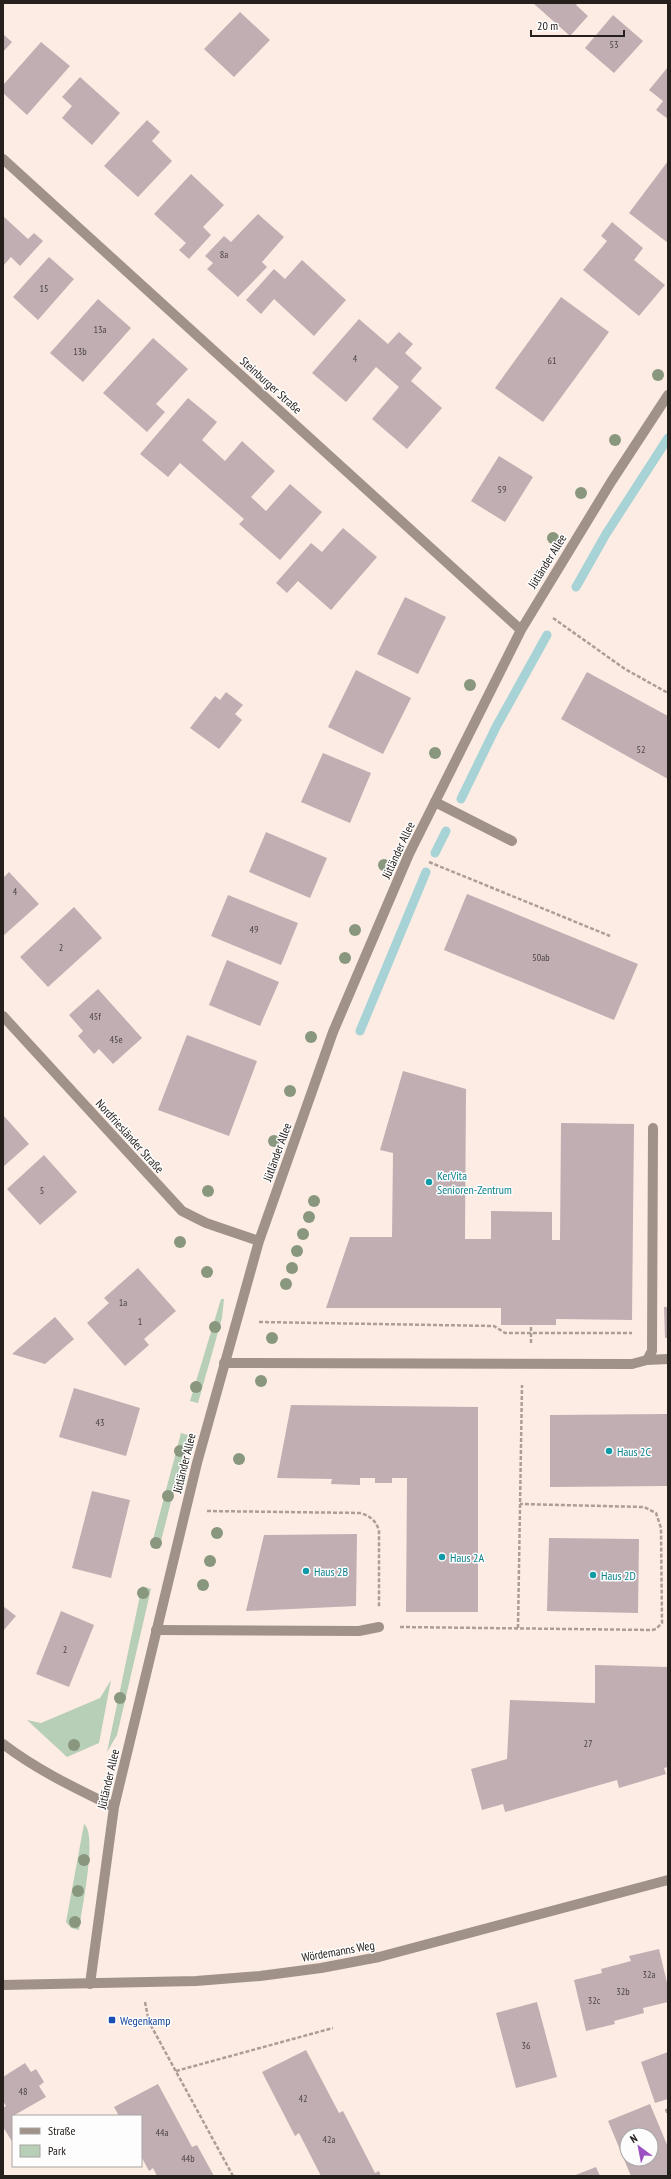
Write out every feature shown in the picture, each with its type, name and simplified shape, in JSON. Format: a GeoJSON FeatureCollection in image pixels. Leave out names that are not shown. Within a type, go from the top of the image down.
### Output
{"type":"FeatureCollection","features":[{"type":"Feature","properties":{"kind":"street","name":"Steinburger Straße"},"geometry":{"type":"LineString","coordinates":[[3,159],[521,630]]}},
{"type":"Feature","properties":{"kind":"street","name":"Jütländer Allee"},"geometry":{"type":"LineString","coordinates":[[90,1984],[114,1807],[185,1510],[224,1363],[259,1241],[333,1032],[409,854],[521,630],[611,482],[668,395]]}},
{"type":"Feature","properties":{"kind":"street"},"geometry":{"type":"LineString","coordinates":[[435,802],[512,841]]}},
{"type":"Feature","properties":{"kind":"street","name":"Nordfriesländer Straße"},"geometry":{"type":"LineString","coordinates":[[3,1016],[182,1211],[206,1223],[259,1241]]}},
{"type":"Feature","properties":{"kind":"street"},"geometry":{"type":"LineString","coordinates":[[646,1360],[652,1351],[653,1128]]}},
{"type":"Feature","properties":{"kind":"street"},"geometry":{"type":"LineString","coordinates":[[224,1363],[527,1365],[632,1364],[646,1360],[668,1359]]}},
{"type":"Feature","properties":{"kind":"street"},"geometry":{"type":"LineString","coordinates":[[156,1630],[359,1631],[379,1627]]}},
{"type":"Feature","properties":{"kind":"street"},"geometry":{"type":"LineString","coordinates":[[3,1744],[24,1760],[64,1783],[114,1807]]}},
{"type":"Feature","properties":{"kind":"street","name":"Wördemanns Weg"},"geometry":{"type":"LineString","coordinates":[[3,1985],[140,1983],[260,1976],[379,1957],[668,1880]]}},
{"type":"Feature","properties":{"kind":"path"},"geometry":{"type":"LineString","coordinates":[[535,606],[625,669],[668,693]]}},
{"type":"Feature","properties":{"kind":"path"},"geometry":{"type":"LineString","coordinates":[[409,854],[610,936]]}},
{"type":"Feature","properties":{"kind":"path"},"geometry":{"type":"LineString","coordinates":[[236,1321],[494,1326],[505,1333],[652,1333]]}},
{"type":"Feature","properties":{"kind":"path"},"geometry":{"type":"LineString","coordinates":[[518,1628],[522,1380],[531,1354],[531,1325]]}},
{"type":"Feature","properties":{"kind":"path"},"geometry":{"type":"LineString","coordinates":[[185,1510],[361,1513],[370,1516],[376,1522],[379,1530],[379,1627],[652,1630],[656,1629],[662,1623],[661,1528],[656,1513],[644,1507],[520,1504]]}},
{"type":"Feature","properties":{"kind":"path"},"geometry":{"type":"LineString","coordinates":[[140,1983],[149,2022],[233,2176]]}},
{"type":"Feature","properties":{"kind":"path"},"geometry":{"type":"LineString","coordinates":[[176,2071],[333,2028]]}},
{"type":"Feature","properties":{"kind":"path"},"geometry":{"type":"LineString","coordinates":[[666,2109],[668,2115]]}},
{"type":"Feature","properties":{"kind":"green space"},"geometry":{"type":"Polygon","coordinates":[[[221,1299],[224,1299],[222,1318],[198,1403],[190,1401],[221,1299]]]}},
{"type":"Feature","properties":{"kind":"green space"},"geometry":{"type":"Polygon","coordinates":[[[181,1433],[188,1435],[159,1549],[151,1547],[181,1433]]]}},
{"type":"Feature","properties":{"kind":"green space"},"geometry":{"type":"Polygon","coordinates":[[[142,1586],[151,1589],[117,1735],[107,1752],[142,1586]]]}},
{"type":"Feature","properties":{"kind":"green space"},"geometry":{"type":"Polygon","coordinates":[[[111,1680],[99,1743],[67,1757],[27,1720],[41,1723],[100,1698],[111,1680]]]}},
{"type":"Feature","properties":{"kind":"green space"},"geometry":{"type":"Polygon","coordinates":[[[84,1824],[88,1831],[89,1857],[88,1874],[79,1930],[71,1928],[66,1922],[84,1824]]]}},
{"type":"Feature","properties":{"kind":"building"},"geometry":{"type":"Polygon","coordinates":[[[533,3],[578,3],[576,5],[588,16],[570,36],[533,3]]]}},
{"type":"Feature","properties":{"kind":"building"},"geometry":{"type":"Polygon","coordinates":[[[240,12],[270,40],[234,77],[204,49],[240,12]]]}},
{"type":"Feature","properties":{"kind":"building"},"geometry":{"type":"Polygon","coordinates":[[[613,15],[643,41],[614,73],[585,48],[613,15]]]}},
{"type":"Feature","properties":{"kind":"building"},"geometry":{"type":"Polygon","coordinates":[[[3,34],[12,42],[3,52],[3,34]]]}},
{"type":"Feature","properties":{"kind":"building"},"geometry":{"type":"Polygon","coordinates":[[[41,42],[70,66],[27,115],[3,93],[3,85],[41,42]]]}},
{"type":"Feature","properties":{"kind":"building"},"geometry":{"type":"Polygon","coordinates":[[[668,67],[668,119],[656,110],[663,101],[649,90],[668,67]]]}},
{"type":"Feature","properties":{"kind":"building"},"geometry":{"type":"Polygon","coordinates":[[[80,77],[120,113],[92,145],[62,118],[72,106],[62,97],[80,77]]]}},
{"type":"Feature","properties":{"kind":"building"},"geometry":{"type":"Polygon","coordinates":[[[147,120],[160,132],[152,141],[172,161],[138,197],[104,166],[147,120]]]}},
{"type":"Feature","properties":{"kind":"building"},"geometry":{"type":"Polygon","coordinates":[[[668,161],[668,243],[629,213],[668,161]]]}},
{"type":"Feature","properties":{"kind":"building"},"geometry":{"type":"Polygon","coordinates":[[[191,174],[224,205],[203,227],[211,235],[189,259],[179,250],[186,243],[154,214],[191,174]]]}},
{"type":"Feature","properties":{"kind":"building"},"geometry":{"type":"Polygon","coordinates":[[[258,214],[284,237],[262,262],[267,267],[238,297],[207,269],[213,263],[205,256],[224,236],[231,242],[258,214]]]}},
{"type":"Feature","properties":{"kind":"building"},"geometry":{"type":"Polygon","coordinates":[[[3,216],[28,239],[34,233],[43,241],[20,266],[11,257],[3,266],[3,216]]]}},
{"type":"Feature","properties":{"kind":"building"},"geometry":{"type":"Polygon","coordinates":[[[612,222],[643,248],[634,260],[665,285],[639,316],[583,270],[607,241],[601,236],[612,222]]]}},
{"type":"Feature","properties":{"kind":"building"},"geometry":{"type":"Polygon","coordinates":[[[49,257],[74,279],[38,320],[13,297],[49,257]]]}},
{"type":"Feature","properties":{"kind":"building"},"geometry":{"type":"Polygon","coordinates":[[[302,260],[346,300],[314,336],[274,299],[261,314],[246,300],[274,269],[285,279],[302,260]]]}},
{"type":"Feature","properties":{"kind":"building"},"geometry":{"type":"Polygon","coordinates":[[[561,297],[609,332],[543,422],[495,388],[561,297]]]}},
{"type":"Feature","properties":{"kind":"building"},"geometry":{"type":"Polygon","coordinates":[[[98,299],[131,328],[83,382],[50,353],[98,299]]]}},
{"type":"Feature","properties":{"kind":"building"},"geometry":{"type":"Polygon","coordinates":[[[359,319],[388,344],[399,332],[413,344],[405,353],[422,368],[411,381],[442,408],[407,449],[372,419],[399,387],[376,367],[346,402],[312,373],[359,319]]]}},
{"type":"Feature","properties":{"kind":"building"},"geometry":{"type":"Polygon","coordinates":[[[153,338],[188,369],[156,404],[165,412],[147,432],[103,393],[153,338]]]}},
{"type":"Feature","properties":{"kind":"building"},"geometry":{"type":"Polygon","coordinates":[[[188,398],[217,422],[202,440],[225,461],[242,441],[275,471],[251,497],[266,511],[290,484],[322,512],[280,560],[239,524],[244,519],[180,463],[168,477],[140,454],[188,398]]]}},
{"type":"Feature","properties":{"kind":"building"},"geometry":{"type":"Polygon","coordinates":[[[499,456],[533,477],[505,522],[471,501],[499,456]]]}},
{"type":"Feature","properties":{"kind":"building"},"geometry":{"type":"Polygon","coordinates":[[[343,528],[377,557],[331,610],[298,581],[287,593],[276,583],[311,543],[322,552],[343,528]]]}},
{"type":"Feature","properties":{"kind":"building"},"geometry":{"type":"Polygon","coordinates":[[[405,597],[446,617],[418,674],[377,654],[405,597]]]}},
{"type":"Feature","properties":{"kind":"building"},"geometry":{"type":"Polygon","coordinates":[[[356,670],[411,698],[383,754],[328,727],[356,670]]]}},
{"type":"Feature","properties":{"kind":"building"},"geometry":{"type":"Polygon","coordinates":[[[587,672],[668,716],[668,779],[561,719],[587,672]]]}},
{"type":"Feature","properties":{"kind":"building"},"geometry":{"type":"Polygon","coordinates":[[[226,692],[243,705],[235,714],[242,720],[219,749],[190,728],[215,696],[220,700],[226,692]]]}},
{"type":"Feature","properties":{"kind":"building"},"geometry":{"type":"Polygon","coordinates":[[[323,753],[371,773],[350,823],[301,802],[323,753]]]}},
{"type":"Feature","properties":{"kind":"building"},"geometry":{"type":"Polygon","coordinates":[[[266,832],[327,858],[310,898],[249,872],[266,832]]]}},
{"type":"Feature","properties":{"kind":"building"},"geometry":{"type":"Polygon","coordinates":[[[9,872],[39,904],[3,936],[3,878],[9,872]]]}},
{"type":"Feature","properties":{"kind":"building"},"geometry":{"type":"Polygon","coordinates":[[[467,894],[638,964],[614,1020],[444,950],[467,894]]]}},
{"type":"Feature","properties":{"kind":"building"},"geometry":{"type":"Polygon","coordinates":[[[228,895],[298,923],[281,965],[211,936],[228,895]]]}},
{"type":"Feature","properties":{"kind":"building"},"geometry":{"type":"Polygon","coordinates":[[[74,907],[102,938],[48,987],[20,957],[74,907]]]}},
{"type":"Feature","properties":{"kind":"building"},"geometry":{"type":"Polygon","coordinates":[[[227,960],[279,982],[260,1026],[209,1005],[227,960]]]}},
{"type":"Feature","properties":{"kind":"building"},"geometry":{"type":"Polygon","coordinates":[[[98,989],[142,1038],[113,1064],[99,1049],[94,1054],[78,1036],[83,1031],[69,1015],[98,989]]]}},
{"type":"Feature","properties":{"kind":"building"},"geometry":{"type":"Polygon","coordinates":[[[187,1035],[257,1061],[229,1136],[158,1110],[187,1035]]]}},
{"type":"Feature","properties":{"kind":"building","name":"KerVita Senioren-Zentrum"},"geometry":{"type":"Polygon","coordinates":[[[403,1071],[466,1089],[465,1239],[491,1239],[491,1211],[552,1212],[552,1240],[560,1240],[561,1123],[634,1124],[632,1320],[556,1319],[556,1325],[501,1325],[501,1308],[326,1308],[350,1237],[392,1237],[393,1153],[380,1150],[403,1071]]]}},
{"type":"Feature","properties":{"kind":"building"},"geometry":{"type":"Polygon","coordinates":[[[3,1115],[29,1144],[3,1167],[3,1115]]]}},
{"type":"Feature","properties":{"kind":"building"},"geometry":{"type":"Polygon","coordinates":[[[44,1155],[77,1192],[40,1225],[7,1189],[44,1155]]]}},
{"type":"Feature","properties":{"kind":"building"},"geometry":{"type":"Polygon","coordinates":[[[138,1268],[176,1311],[144,1339],[149,1345],[125,1366],[87,1323],[109,1303],[104,1298],[138,1268]]]}},
{"type":"Feature","properties":{"kind":"building"},"geometry":{"type":"Polygon","coordinates":[[[664,1307],[668,1307],[668,1338],[665,1338],[664,1307]]]}},
{"type":"Feature","properties":{"kind":"building"},"geometry":{"type":"Polygon","coordinates":[[[55,1317],[74,1339],[45,1364],[12,1354],[55,1317]]]}},
{"type":"Feature","properties":{"kind":"building"},"geometry":{"type":"Polygon","coordinates":[[[74,1388],[140,1408],[126,1456],[59,1437],[74,1388]]]}},
{"type":"Feature","properties":{"kind":"building","name":"Haus 2A"},"geometry":{"type":"Polygon","coordinates":[[[291,1405],[478,1407],[478,1612],[406,1612],[407,1478],[392,1478],[392,1483],[375,1483],[375,1478],[360,1478],[360,1485],[331,1484],[332,1479],[277,1478],[291,1405]]]}},
{"type":"Feature","properties":{"kind":"building","name":"Haus 2C"},"geometry":{"type":"Polygon","coordinates":[[[668,1414],[668,1486],[550,1487],[550,1415],[668,1414]]]}},
{"type":"Feature","properties":{"kind":"building"},"geometry":{"type":"Polygon","coordinates":[[[92,1491],[130,1500],[111,1578],[72,1568],[92,1491]]]}},
{"type":"Feature","properties":{"kind":"building","name":"Haus 2B"},"geometry":{"type":"Polygon","coordinates":[[[357,1534],[356,1606],[246,1611],[264,1535],[357,1534]]]}},
{"type":"Feature","properties":{"kind":"building","name":"Haus 2D"},"geometry":{"type":"Polygon","coordinates":[[[549,1538],[639,1539],[638,1613],[547,1611],[549,1538]]]}},
{"type":"Feature","properties":{"kind":"building"},"geometry":{"type":"Polygon","coordinates":[[[3,1606],[16,1616],[3,1631],[3,1606]]]}},
{"type":"Feature","properties":{"kind":"building"},"geometry":{"type":"Polygon","coordinates":[[[61,1611],[94,1625],[69,1687],[36,1674],[61,1611]]]}},
{"type":"Feature","properties":{"kind":"building"},"geometry":{"type":"Polygon","coordinates":[[[595,1665],[668,1667],[668,1767],[664,1768],[666,1774],[619,1788],[617,1780],[505,1812],[503,1804],[482,1810],[471,1769],[507,1759],[510,1700],[595,1703],[595,1665]]]}},
{"type":"Feature","properties":{"kind":"building"},"geometry":{"type":"Polygon","coordinates":[[[659,1949],[668,1987],[668,2002],[643,2008],[644,2013],[614,2021],[615,2024],[586,2031],[574,1980],[602,1973],[601,1969],[631,1961],[629,1956],[659,1949]]]}},
{"type":"Feature","properties":{"kind":"building"},"geometry":{"type":"Polygon","coordinates":[[[537,2002],[557,2077],[516,2088],[496,2013],[537,2002]]]}},
{"type":"Feature","properties":{"kind":"building"},"geometry":{"type":"Polygon","coordinates":[[[306,2050],[339,2113],[343,2111],[375,2173],[379,2171],[381,2176],[321,2176],[299,2133],[295,2136],[262,2072],[306,2050]]]}},
{"type":"Feature","properties":{"kind":"building"},"geometry":{"type":"Polygon","coordinates":[[[668,2052],[668,2099],[655,2103],[641,2062],[668,2052]]]}},
{"type":"Feature","properties":{"kind":"building"},"geometry":{"type":"Polygon","coordinates":[[[25,2063],[31,2072],[36,2069],[44,2082],[39,2086],[46,2097],[15,2115],[12,2115],[12,2141],[3,2127],[3,2108],[6,2106],[3,2101],[3,2077],[25,2063]]]}},
{"type":"Feature","properties":{"kind":"building"},"geometry":{"type":"Polygon","coordinates":[[[158,2084],[192,2147],[197,2145],[214,2176],[157,2176],[153,2168],[149,2171],[142,2158],[142,2115],[118,2115],[114,2107],[158,2084]]]}},
{"type":"Feature","properties":{"kind":"building"},"geometry":{"type":"Polygon","coordinates":[[[650,2104],[668,2147],[668,2176],[631,2176],[627,2167],[659,2167],[659,2127],[619,2127],[619,2147],[608,2121],[650,2104]]]}},
{"type":"Feature","properties":{"kind":"building"},"geometry":{"type":"Polygon","coordinates":[[[596,2167],[600,2176],[573,2176],[596,2167]]]}},
{"type":"Feature","properties":{"kind":"waterway"},"geometry":{"type":"LineString","coordinates":[[576,587],[606,534],[668,438]]}},
{"type":"Feature","properties":{"kind":"waterway"},"geometry":{"type":"LineString","coordinates":[[461,799],[496,727],[547,635]]}},
{"type":"Feature","properties":{"kind":"waterway"},"geometry":{"type":"LineString","coordinates":[[435,853],[446,831]]}},
{"type":"Feature","properties":{"kind":"waterway"},"geometry":{"type":"LineString","coordinates":[[360,1031],[426,872]]}},
{"type":"Feature","properties":{"kind":"place","name":"KerVita Senioren-Zentrum"},"geometry":{"type":"Point","coordinates":[429,1182]}},
{"type":"Feature","properties":{"kind":"place","name":"Haus 2C"},"geometry":{"type":"Point","coordinates":[609,1451]}},
{"type":"Feature","properties":{"kind":"place","name":"Haus 2A"},"geometry":{"type":"Point","coordinates":[442,1557]}},
{"type":"Feature","properties":{"kind":"place","name":"Haus 2B"},"geometry":{"type":"Point","coordinates":[306,1571]}},
{"type":"Feature","properties":{"kind":"place","name":"Haus 2D"},"geometry":{"type":"Point","coordinates":[593,1575]}},
{"type":"Feature","properties":{"kind":"place","name":"Wegenkamp"},"geometry":{"type":"Point","coordinates":[112,2020]}}]}
